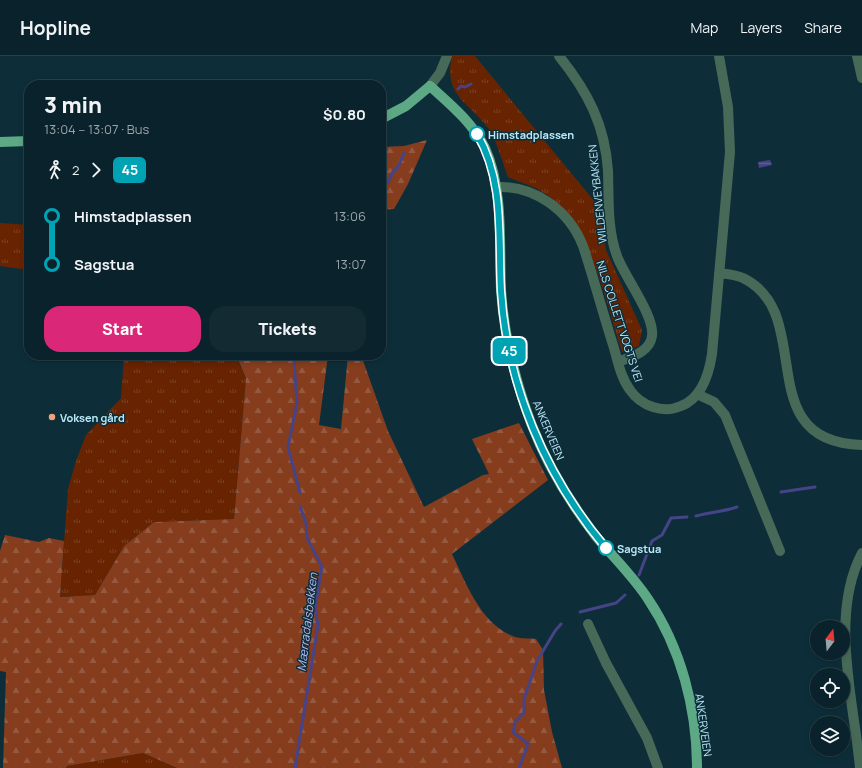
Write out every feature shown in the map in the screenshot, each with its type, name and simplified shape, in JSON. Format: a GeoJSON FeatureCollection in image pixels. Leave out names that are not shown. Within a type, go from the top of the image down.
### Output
{"type":"FeatureCollection","features":[{"type":"Feature","properties":{"kind":"main road"},"geometry":{"type":"LineString","coordinates":[[386,116],[406,106],[430,86]]}},
{"type":"Feature","properties":{"kind":"main road","name":"ANKERVEIEN"},"geometry":{"type":"LineString","coordinates":[[430,86],[462,114],[477,134],[489,157],[496,187],[504,319],[509,352],[525,405],[544,453],[568,496],[596,536],[642,590],[665,628],[680,664],[689,697],[695,737],[697,768]]}},
{"type":"Feature","properties":{"kind":"main road"},"geometry":{"type":"LineString","coordinates":[[0,142],[24,141]]}},
{"type":"Feature","properties":{"kind":"street"},"geometry":{"type":"LineString","coordinates":[[430,86],[440,73],[447,56]]}},
{"type":"Feature","properties":{"kind":"street","name":"WILDENVEYBAKKEN"},"geometry":{"type":"LineString","coordinates":[[559,56],[580,84],[597,118],[606,152],[613,243],[623,270],[652,326],[652,337],[647,348],[637,355],[618,362]]}},
{"type":"Feature","properties":{"kind":"street","name":"NILS COLLETT VOGTS VEI"},"geometry":{"type":"LineString","coordinates":[[496,187],[522,189],[539,196],[558,210],[571,224],[580,239],[587,257],[618,362],[630,391],[635,397],[649,406],[665,409],[678,408],[689,402],[697,394],[706,379],[710,364],[730,168],[728,107],[719,56]]}},
{"type":"Feature","properties":{"kind":"street"},"geometry":{"type":"LineString","coordinates":[[857,56],[862,78]]}},
{"type":"Feature","properties":{"kind":"street"},"geometry":{"type":"LineString","coordinates":[[719,272],[742,278],[749,282],[770,302],[780,326],[788,377],[794,402],[802,418],[814,429],[831,439],[842,443],[862,445]]}},
{"type":"Feature","properties":{"kind":"street"},"geometry":{"type":"LineString","coordinates":[[697,394],[714,402],[725,415],[780,551]]}},
{"type":"Feature","properties":{"kind":"street"},"geometry":{"type":"LineString","coordinates":[[860,768],[846,652],[845,624],[851,582],[862,553]]}},
{"type":"Feature","properties":{"kind":"street"},"geometry":{"type":"LineString","coordinates":[[588,624],[606,663],[646,738],[658,768]]}},
{"type":"Feature","properties":{"kind":"green space"},"geometry":{"type":"Polygon","coordinates":[[[452,56],[475,56],[599,207],[606,250],[642,330],[639,346],[622,352],[602,288],[585,243],[573,223],[560,206],[544,193],[508,177],[497,144],[491,132],[465,104],[454,89],[450,69],[452,56]]]}},
{"type":"Feature","properties":{"kind":"green space"},"geometry":{"type":"Polygon","coordinates":[[[427,140],[408,184],[394,209],[386,210],[386,147],[404,146],[427,140]]]}},
{"type":"Feature","properties":{"kind":"green space"},"geometry":{"type":"Polygon","coordinates":[[[0,223],[24,225],[24,269],[0,266],[0,223]]]}},
{"type":"Feature","properties":{"kind":"green space"},"geometry":{"type":"Polygon","coordinates":[[[124,360],[237,360],[246,378],[234,519],[154,522],[124,546],[95,595],[60,597],[68,489],[76,461],[86,435],[121,398],[124,360]]]}},
{"type":"Feature","properties":{"kind":"green space"},"geometry":{"type":"Polygon","coordinates":[[[238,360],[327,360],[319,425],[341,429],[348,360],[363,360],[388,431],[424,507],[483,475],[489,474],[472,439],[519,423],[548,480],[452,554],[476,602],[493,623],[503,631],[515,637],[536,639],[543,650],[544,690],[552,732],[562,768],[177,768],[143,753],[67,766],[66,768],[3,768],[6,672],[0,671],[0,551],[5,535],[39,542],[49,538],[64,541],[60,597],[95,595],[124,546],[154,522],[234,519],[246,378],[238,360]]]}},
{"type":"Feature","properties":{"kind":"green space"},"geometry":{"type":"Polygon","coordinates":[[[143,753],[177,768],[66,768],[67,766],[143,753]]]}},
{"type":"Feature","properties":{"kind":"shaded area"},"geometry":{"type":"Polygon","coordinates":[[[770,160],[772,165],[759,168],[758,162],[770,160]]]}},
{"type":"Feature","properties":{"kind":"waterway","name":"Mærradalsbekken"},"geometry":{"type":"LineString","coordinates":[[458,89],[461,86],[465,87],[471,84]]}},
{"type":"Feature","properties":{"kind":"waterway","name":"Mærradalsbekken"},"geometry":{"type":"LineString","coordinates":[[386,183],[394,170],[397,169],[404,153]]}},
{"type":"Feature","properties":{"kind":"waterway","name":"Mærradalsbekken"},"geometry":{"type":"LineString","coordinates":[[294,360],[297,403],[288,447],[300,493]]}},
{"type":"Feature","properties":{"kind":"waterway"},"geometry":{"type":"LineString","coordinates":[[781,492],[815,487]]}},
{"type":"Feature","properties":{"kind":"waterway","name":"Mærradalsbekken"},"geometry":{"type":"LineString","coordinates":[[295,768],[318,625],[315,608],[322,567],[307,538],[306,523],[300,506]]}},
{"type":"Feature","properties":{"kind":"waterway"},"geometry":{"type":"LineString","coordinates":[[696,516],[737,507]]}},
{"type":"Feature","properties":{"kind":"waterway"},"geometry":{"type":"LineString","coordinates":[[639,575],[652,541],[662,535],[671,518],[687,517]]}},
{"type":"Feature","properties":{"kind":"waterway"},"geometry":{"type":"LineString","coordinates":[[580,612],[616,603],[625,595]]}},
{"type":"Feature","properties":{"kind":"waterway"},"geometry":{"type":"LineString","coordinates":[[519,768],[528,744],[513,732],[515,722],[524,713],[524,699],[537,661],[555,631],[561,624]]}},
{"type":"Feature","properties":{"kind":"bus line","name":"45"},"geometry":{"type":"LineString","coordinates":[[477,134],[489,157],[496,187],[498,202],[501,291],[506,338],[519,389],[531,423],[556,476],[577,510],[606,548]]}},
{"type":"Feature","properties":{"kind":"place","name":"Himstadplassen"},"geometry":{"type":"Point","coordinates":[477,134]}},
{"type":"Feature","properties":{"kind":"place","name":"Voksen gård"},"geometry":{"type":"Point","coordinates":[52,417]}},
{"type":"Feature","properties":{"kind":"place","name":"Sagstua"},"geometry":{"type":"Point","coordinates":[606,548]}}]}
